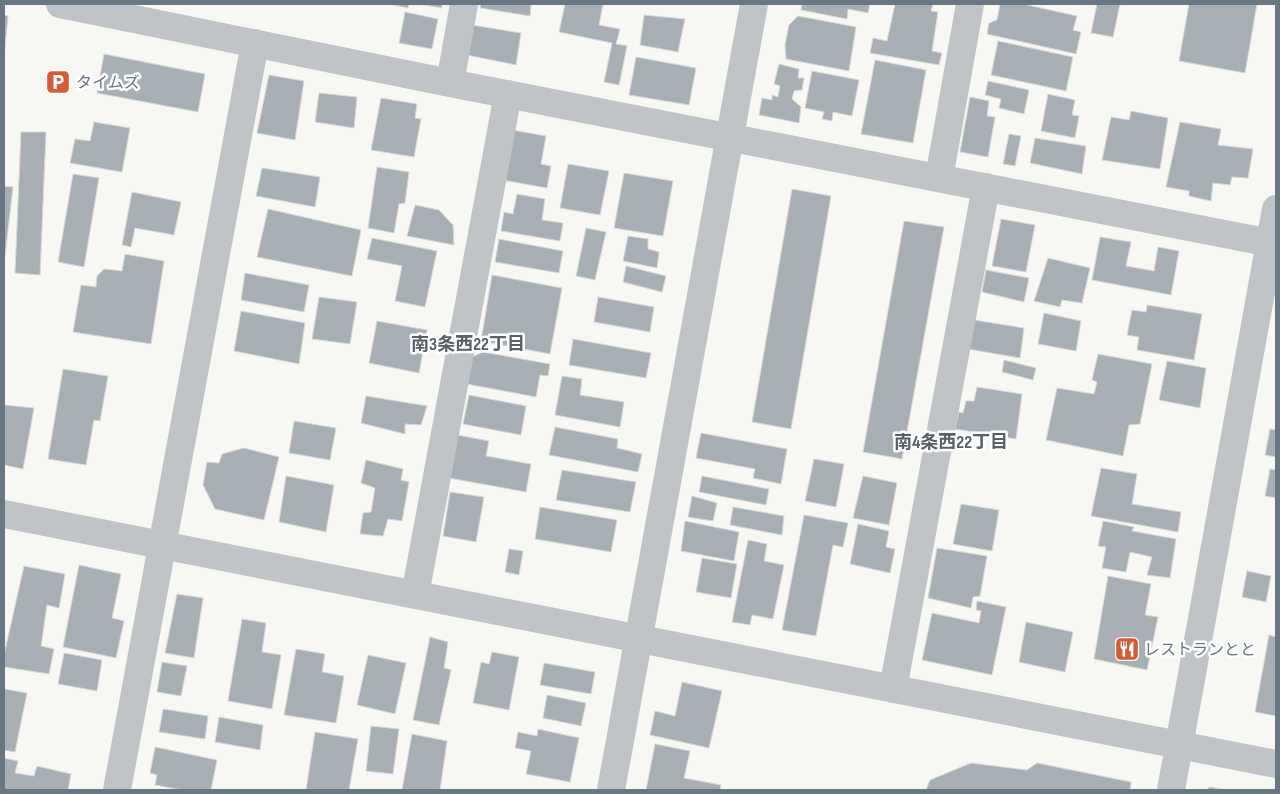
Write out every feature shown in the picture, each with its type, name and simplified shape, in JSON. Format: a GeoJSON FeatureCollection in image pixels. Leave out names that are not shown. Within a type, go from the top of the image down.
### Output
{"type":"FeatureCollection","features":[{"type":"Feature","properties":{"kind":"street"},"geometry":{"type":"LineString","coordinates":[[60,4],[450,83],[1273,243]]}},
{"type":"Feature","properties":{"kind":"street"},"geometry":{"type":"LineString","coordinates":[[450,83],[464,4]]}},
{"type":"Feature","properties":{"kind":"street"},"geometry":{"type":"LineString","coordinates":[[611,790],[754,4]]}},
{"type":"Feature","properties":{"kind":"street"},"geometry":{"type":"LineString","coordinates":[[939,178],[970,4]]}},
{"type":"Feature","properties":{"kind":"street"},"geometry":{"type":"LineString","coordinates":[[117,790],[255,43]]}},
{"type":"Feature","properties":{"kind":"street"},"geometry":{"type":"LineString","coordinates":[[415,595],[508,94]]}},
{"type":"Feature","properties":{"kind":"street"},"geometry":{"type":"LineString","coordinates":[[893,689],[986,187]]}},
{"type":"Feature","properties":{"kind":"street"},"geometry":{"type":"LineString","coordinates":[[1171,790],[1273,243],[1276,210]]}},
{"type":"Feature","properties":{"kind":"street"},"geometry":{"type":"LineString","coordinates":[[4,514],[1276,764]]}},
{"type":"Feature","properties":{"kind":"building"},"geometry":{"type":"Polygon","coordinates":[[[390,4],[409,4],[408,8],[390,4]]]}},
{"type":"Feature","properties":{"kind":"building"},"geometry":{"type":"Polygon","coordinates":[[[419,4],[442,4],[442,8],[419,4]]]}},
{"type":"Feature","properties":{"kind":"building"},"geometry":{"type":"Polygon","coordinates":[[[481,4],[531,4],[530,16],[480,8],[481,4]]]}},
{"type":"Feature","properties":{"kind":"building"},"geometry":{"type":"Polygon","coordinates":[[[565,4],[603,4],[599,25],[620,29],[616,44],[627,46],[619,85],[604,82],[612,43],[559,32],[565,4]]]}},
{"type":"Feature","properties":{"kind":"building"},"geometry":{"type":"Polygon","coordinates":[[[802,4],[870,4],[868,13],[848,9],[847,19],[801,10],[802,4]]]}},
{"type":"Feature","properties":{"kind":"building"},"geometry":{"type":"Polygon","coordinates":[[[895,4],[933,4],[931,11],[938,12],[932,51],[942,53],[939,65],[870,53],[873,38],[887,41],[895,4]]]}},
{"type":"Feature","properties":{"kind":"building"},"geometry":{"type":"Polygon","coordinates":[[[1000,4],[1023,4],[1077,16],[1073,30],[1081,32],[1076,54],[987,34],[989,23],[997,20],[1000,4]]]}},
{"type":"Feature","properties":{"kind":"building"},"geometry":{"type":"Polygon","coordinates":[[[1097,4],[1120,4],[1113,37],[1091,33],[1097,4]]]}},
{"type":"Feature","properties":{"kind":"building"},"geometry":{"type":"Polygon","coordinates":[[[1189,4],[1257,4],[1245,73],[1179,61],[1189,4]]]}},
{"type":"Feature","properties":{"kind":"building"},"geometry":{"type":"Polygon","coordinates":[[[405,12],[438,19],[432,49],[399,43],[405,12]]]}},
{"type":"Feature","properties":{"kind":"building"},"geometry":{"type":"Polygon","coordinates":[[[4,15],[8,16],[4,58],[4,15]]]}},
{"type":"Feature","properties":{"kind":"building"},"geometry":{"type":"Polygon","coordinates":[[[644,15],[685,19],[678,52],[640,45],[644,15]]]}},
{"type":"Feature","properties":{"kind":"building"},"geometry":{"type":"Polygon","coordinates":[[[798,16],[856,27],[849,71],[786,59],[785,45],[789,25],[798,16]]]}},
{"type":"Feature","properties":{"kind":"building"},"geometry":{"type":"Polygon","coordinates":[[[472,25],[521,33],[516,65],[467,55],[472,25]]]}},
{"type":"Feature","properties":{"kind":"building"},"geometry":{"type":"Polygon","coordinates":[[[998,41],[1073,57],[1066,91],[991,75],[998,41]]]}},
{"type":"Feature","properties":{"kind":"building"},"geometry":{"type":"Polygon","coordinates":[[[104,54],[205,74],[198,112],[97,93],[104,54]]]}},
{"type":"Feature","properties":{"kind":"building"},"geometry":{"type":"Polygon","coordinates":[[[636,57],[696,68],[689,105],[629,95],[636,57]]]}},
{"type":"Feature","properties":{"kind":"building"},"geometry":{"type":"Polygon","coordinates":[[[875,60],[926,70],[913,143],[861,134],[875,60]]]}},
{"type":"Feature","properties":{"kind":"building"},"geometry":{"type":"Polygon","coordinates":[[[779,64],[799,69],[798,78],[804,78],[802,90],[794,91],[792,99],[801,107],[799,123],[759,115],[762,98],[772,100],[772,95],[778,97],[780,86],[774,84],[779,64]]]}},
{"type":"Feature","properties":{"kind":"building"},"geometry":{"type":"Polygon","coordinates":[[[812,71],[859,80],[852,116],[833,112],[832,121],[822,119],[824,112],[805,108],[812,71]]]}},
{"type":"Feature","properties":{"kind":"building"},"geometry":{"type":"Polygon","coordinates":[[[269,75],[304,81],[295,140],[257,133],[269,75]]]}},
{"type":"Feature","properties":{"kind":"building"},"geometry":{"type":"Polygon","coordinates":[[[988,81],[1029,90],[1024,114],[999,108],[1001,99],[985,95],[988,81]]]}},
{"type":"Feature","properties":{"kind":"building"},"geometry":{"type":"Polygon","coordinates":[[[319,93],[357,97],[354,128],[315,122],[319,93]]]}},
{"type":"Feature","properties":{"kind":"building"},"geometry":{"type":"Polygon","coordinates":[[[1048,94],[1075,100],[1072,115],[1079,116],[1075,138],[1041,131],[1048,94]]]}},
{"type":"Feature","properties":{"kind":"building"},"geometry":{"type":"Polygon","coordinates":[[[970,97],[989,101],[987,116],[995,117],[988,157],[960,152],[970,97]]]}},
{"type":"Feature","properties":{"kind":"building"},"geometry":{"type":"Polygon","coordinates":[[[381,98],[417,104],[415,118],[421,119],[414,157],[371,150],[381,98]]]}},
{"type":"Feature","properties":{"kind":"building"},"geometry":{"type":"Polygon","coordinates":[[[1131,111],[1168,118],[1160,169],[1102,160],[1111,117],[1129,120],[1131,111]]]}},
{"type":"Feature","properties":{"kind":"building"},"geometry":{"type":"Polygon","coordinates":[[[94,122],[130,128],[122,172],[70,163],[75,139],[90,141],[94,122]]]}},
{"type":"Feature","properties":{"kind":"building"},"geometry":{"type":"Polygon","coordinates":[[[1180,122],[1221,129],[1218,145],[1253,149],[1248,178],[1232,177],[1230,185],[1213,183],[1211,201],[1189,196],[1189,191],[1166,187],[1180,122]]]}},
{"type":"Feature","properties":{"kind":"building"},"geometry":{"type":"Polygon","coordinates":[[[512,130],[546,136],[541,164],[551,166],[547,188],[502,180],[512,130]]]}},
{"type":"Feature","properties":{"kind":"building"},"geometry":{"type":"Polygon","coordinates":[[[21,132],[46,132],[40,275],[15,273],[21,132]]]}},
{"type":"Feature","properties":{"kind":"building"},"geometry":{"type":"Polygon","coordinates":[[[1009,134],[1021,136],[1015,166],[1003,164],[1009,134]]]}},
{"type":"Feature","properties":{"kind":"building"},"geometry":{"type":"Polygon","coordinates":[[[1035,138],[1086,146],[1082,174],[1030,163],[1035,138]]]}},
{"type":"Feature","properties":{"kind":"building"},"geometry":{"type":"Polygon","coordinates":[[[568,164],[609,171],[600,215],[560,208],[568,164]]]}},
{"type":"Feature","properties":{"kind":"building"},"geometry":{"type":"Polygon","coordinates":[[[377,167],[409,172],[405,203],[399,204],[394,233],[368,228],[377,167]]]}},
{"type":"Feature","properties":{"kind":"building"},"geometry":{"type":"Polygon","coordinates":[[[262,168],[320,177],[315,207],[256,196],[262,168]]]}},
{"type":"Feature","properties":{"kind":"building"},"geometry":{"type":"Polygon","coordinates":[[[624,173],[673,181],[663,236],[614,228],[624,173]]]}},
{"type":"Feature","properties":{"kind":"building"},"geometry":{"type":"Polygon","coordinates":[[[73,174],[99,178],[84,267],[58,262],[73,174]]]}},
{"type":"Feature","properties":{"kind":"building"},"geometry":{"type":"Polygon","coordinates":[[[4,186],[13,187],[5,256],[4,256],[4,186]]]}},
{"type":"Feature","properties":{"kind":"building"},"geometry":{"type":"Polygon","coordinates":[[[792,189],[831,196],[791,429],[752,422],[792,189]]]}},
{"type":"Feature","properties":{"kind":"building"},"geometry":{"type":"Polygon","coordinates":[[[132,192],[181,202],[174,235],[135,228],[131,247],[122,245],[132,192]]]}},
{"type":"Feature","properties":{"kind":"building"},"geometry":{"type":"Polygon","coordinates":[[[517,194],[545,199],[542,220],[563,223],[560,241],[501,231],[504,212],[513,214],[517,194]]]}},
{"type":"Feature","properties":{"kind":"building"},"geometry":{"type":"Polygon","coordinates":[[[415,205],[439,210],[453,225],[454,245],[407,236],[415,205]]]}},
{"type":"Feature","properties":{"kind":"building"},"geometry":{"type":"Polygon","coordinates":[[[268,209],[361,230],[352,276],[257,257],[268,209]]]}},
{"type":"Feature","properties":{"kind":"building"},"geometry":{"type":"Polygon","coordinates":[[[1001,219],[1035,225],[1026,272],[992,266],[1001,219]]]}},
{"type":"Feature","properties":{"kind":"building"},"geometry":{"type":"Polygon","coordinates":[[[904,221],[944,227],[902,459],[863,452],[904,221]]]}},
{"type":"Feature","properties":{"kind":"building"},"geometry":{"type":"Polygon","coordinates":[[[586,228],[606,232],[595,280],[576,276],[586,228]]]}},
{"type":"Feature","properties":{"kind":"building"},"geometry":{"type":"Polygon","coordinates":[[[628,236],[648,239],[648,249],[659,252],[657,268],[623,261],[628,236]]]}},
{"type":"Feature","properties":{"kind":"building"},"geometry":{"type":"Polygon","coordinates":[[[1100,237],[1131,242],[1126,266],[1154,271],[1158,247],[1179,251],[1171,295],[1092,280],[1100,237]]]}},
{"type":"Feature","properties":{"kind":"building"},"geometry":{"type":"Polygon","coordinates":[[[372,238],[437,251],[425,307],[395,301],[402,266],[367,259],[372,238]]]}},
{"type":"Feature","properties":{"kind":"building"},"geometry":{"type":"Polygon","coordinates":[[[499,239],[563,251],[559,273],[495,262],[499,239]]]}},
{"type":"Feature","properties":{"kind":"building"},"geometry":{"type":"Polygon","coordinates":[[[125,254],[164,261],[151,344],[73,332],[81,285],[96,287],[97,276],[104,269],[122,271],[125,254]]]}},
{"type":"Feature","properties":{"kind":"building"},"geometry":{"type":"Polygon","coordinates":[[[1048,258],[1090,268],[1082,303],[1062,300],[1060,307],[1034,301],[1048,258]]]}},
{"type":"Feature","properties":{"kind":"building"},"geometry":{"type":"Polygon","coordinates":[[[626,266],[666,276],[662,292],[623,282],[626,266]]]}},
{"type":"Feature","properties":{"kind":"building"},"geometry":{"type":"Polygon","coordinates":[[[986,270],[1029,278],[1024,302],[982,292],[986,270]]]}},
{"type":"Feature","properties":{"kind":"building"},"geometry":{"type":"Polygon","coordinates":[[[245,273],[309,285],[304,312],[241,300],[245,273]]]}},
{"type":"Feature","properties":{"kind":"building"},"geometry":{"type":"Polygon","coordinates":[[[492,275],[562,288],[550,354],[481,341],[492,275]]]}},
{"type":"Feature","properties":{"kind":"building"},"geometry":{"type":"Polygon","coordinates":[[[319,297],[357,302],[350,344],[312,339],[319,297]]]}},
{"type":"Feature","properties":{"kind":"building"},"geometry":{"type":"Polygon","coordinates":[[[598,297],[654,307],[650,332],[594,322],[598,297]]]}},
{"type":"Feature","properties":{"kind":"building"},"geometry":{"type":"Polygon","coordinates":[[[1147,305],[1202,314],[1194,360],[1137,350],[1139,337],[1127,335],[1132,310],[1146,312],[1147,305]]]}},
{"type":"Feature","properties":{"kind":"building"},"geometry":{"type":"Polygon","coordinates":[[[241,311],[305,323],[299,364],[234,351],[241,311]]]}},
{"type":"Feature","properties":{"kind":"building"},"geometry":{"type":"Polygon","coordinates":[[[1044,313],[1081,321],[1076,351],[1038,344],[1044,313]]]}},
{"type":"Feature","properties":{"kind":"building"},"geometry":{"type":"Polygon","coordinates":[[[974,320],[1024,328],[1020,358],[968,349],[974,320]]]}},
{"type":"Feature","properties":{"kind":"building"},"geometry":{"type":"Polygon","coordinates":[[[377,321],[427,330],[419,373],[369,363],[377,321]]]}},
{"type":"Feature","properties":{"kind":"building"},"geometry":{"type":"Polygon","coordinates":[[[573,339],[651,353],[646,378],[569,365],[573,339]]]}},
{"type":"Feature","properties":{"kind":"building"},"geometry":{"type":"Polygon","coordinates":[[[483,352],[550,364],[548,376],[540,375],[536,397],[467,384],[472,357],[483,352]]]}},
{"type":"Feature","properties":{"kind":"building"},"geometry":{"type":"Polygon","coordinates":[[[1098,354],[1152,364],[1140,424],[1129,425],[1123,456],[1046,440],[1057,388],[1094,394],[1097,382],[1092,380],[1098,354]]]}},
{"type":"Feature","properties":{"kind":"building"},"geometry":{"type":"Polygon","coordinates":[[[1004,360],[1036,368],[1033,380],[1002,372],[1004,360]]]}},
{"type":"Feature","properties":{"kind":"building"},"geometry":{"type":"Polygon","coordinates":[[[1167,361],[1206,368],[1200,408],[1159,400],[1167,361]]]}},
{"type":"Feature","properties":{"kind":"building"},"geometry":{"type":"Polygon","coordinates":[[[63,369],[108,376],[100,421],[94,420],[86,465],[48,459],[63,369]]]}},
{"type":"Feature","properties":{"kind":"building"},"geometry":{"type":"Polygon","coordinates":[[[562,376],[582,379],[580,395],[624,402],[620,427],[555,415],[562,376]]]}},
{"type":"Feature","properties":{"kind":"building"},"geometry":{"type":"Polygon","coordinates":[[[977,387],[1022,394],[1016,439],[955,429],[959,412],[963,413],[966,401],[974,401],[977,387]]]}},
{"type":"Feature","properties":{"kind":"building"},"geometry":{"type":"Polygon","coordinates":[[[469,395],[526,406],[521,435],[463,424],[469,395]]]}},
{"type":"Feature","properties":{"kind":"building"},"geometry":{"type":"Polygon","coordinates":[[[366,396],[427,406],[421,425],[405,424],[405,434],[361,423],[366,396]]]}},
{"type":"Feature","properties":{"kind":"building"},"geometry":{"type":"Polygon","coordinates":[[[4,405],[34,408],[23,469],[4,465],[4,405]]]}},
{"type":"Feature","properties":{"kind":"building"},"geometry":{"type":"Polygon","coordinates":[[[294,421],[336,428],[330,460],[289,453],[294,421]]]}},
{"type":"Feature","properties":{"kind":"building"},"geometry":{"type":"Polygon","coordinates":[[[555,427],[618,439],[617,448],[642,454],[638,472],[549,455],[555,427]]]}},
{"type":"Feature","properties":{"kind":"building"},"geometry":{"type":"Polygon","coordinates":[[[1270,429],[1276,430],[1276,457],[1265,455],[1270,429]]]}},
{"type":"Feature","properties":{"kind":"building"},"geometry":{"type":"Polygon","coordinates":[[[701,433],[787,449],[781,484],[753,478],[755,469],[696,458],[701,433]]]}},
{"type":"Feature","properties":{"kind":"building"},"geometry":{"type":"Polygon","coordinates":[[[457,435],[489,441],[486,456],[531,464],[526,492],[449,478],[457,435]]]}},
{"type":"Feature","properties":{"kind":"building"},"geometry":{"type":"Polygon","coordinates":[[[244,448],[279,457],[264,520],[215,509],[203,485],[207,462],[219,463],[222,454],[244,448]]]}},
{"type":"Feature","properties":{"kind":"building"},"geometry":{"type":"Polygon","coordinates":[[[814,459],[844,464],[836,507],[805,501],[814,459]]]}},
{"type":"Feature","properties":{"kind":"building"},"geometry":{"type":"Polygon","coordinates":[[[366,460],[403,469],[401,480],[409,482],[402,521],[388,519],[383,536],[360,534],[363,513],[371,512],[375,488],[361,483],[366,460]]]}},
{"type":"Feature","properties":{"kind":"building"},"geometry":{"type":"Polygon","coordinates":[[[1101,468],[1137,474],[1132,504],[1181,512],[1178,532],[1091,516],[1101,468]]]}},
{"type":"Feature","properties":{"kind":"building"},"geometry":{"type":"Polygon","coordinates":[[[1270,469],[1276,470],[1276,498],[1265,496],[1270,469]]]}},
{"type":"Feature","properties":{"kind":"building"},"geometry":{"type":"Polygon","coordinates":[[[562,470],[636,482],[630,512],[556,500],[562,470]]]}},
{"type":"Feature","properties":{"kind":"building"},"geometry":{"type":"Polygon","coordinates":[[[286,476],[334,485],[326,532],[279,522],[286,476]]]}},
{"type":"Feature","properties":{"kind":"building"},"geometry":{"type":"Polygon","coordinates":[[[702,476],[769,489],[766,505],[699,492],[702,476]]]}},
{"type":"Feature","properties":{"kind":"building"},"geometry":{"type":"Polygon","coordinates":[[[863,476],[897,483],[889,525],[853,518],[863,476]]]}},
{"type":"Feature","properties":{"kind":"building"},"geometry":{"type":"Polygon","coordinates":[[[450,492],[484,497],[476,542],[443,536],[450,492]]]}},
{"type":"Feature","properties":{"kind":"building"},"geometry":{"type":"Polygon","coordinates":[[[692,496],[717,503],[713,521],[688,517],[692,496]]]}},
{"type":"Feature","properties":{"kind":"building"},"geometry":{"type":"Polygon","coordinates":[[[961,504],[999,510],[992,551],[953,544],[961,504]]]}},
{"type":"Feature","properties":{"kind":"building"},"geometry":{"type":"Polygon","coordinates":[[[540,507],[617,520],[611,552],[535,539],[540,507]]]}},
{"type":"Feature","properties":{"kind":"building"},"geometry":{"type":"Polygon","coordinates":[[[733,507],[784,516],[782,535],[730,525],[733,507]]]}},
{"type":"Feature","properties":{"kind":"building"},"geometry":{"type":"Polygon","coordinates":[[[804,515],[848,523],[843,547],[833,545],[816,636],[782,630],[804,515]]]}},
{"type":"Feature","properties":{"kind":"building"},"geometry":{"type":"Polygon","coordinates":[[[685,521],[739,532],[734,561],[681,551],[685,521]]]}},
{"type":"Feature","properties":{"kind":"building"},"geometry":{"type":"Polygon","coordinates":[[[1103,521],[1134,527],[1132,531],[1176,539],[1170,578],[1147,575],[1152,557],[1130,552],[1126,572],[1102,568],[1106,547],[1098,546],[1103,521]]]}},
{"type":"Feature","properties":{"kind":"building"},"geometry":{"type":"Polygon","coordinates":[[[858,524],[889,531],[886,547],[895,549],[890,573],[850,564],[858,524]]]}},
{"type":"Feature","properties":{"kind":"building"},"geometry":{"type":"Polygon","coordinates":[[[748,540],[767,544],[764,561],[784,565],[773,619],[752,615],[750,625],[732,622],[748,540]]]}},
{"type":"Feature","properties":{"kind":"building"},"geometry":{"type":"Polygon","coordinates":[[[937,548],[987,556],[980,596],[973,597],[971,608],[928,598],[937,548]]]}},
{"type":"Feature","properties":{"kind":"building"},"geometry":{"type":"Polygon","coordinates":[[[509,549],[523,551],[519,575],[505,572],[509,549]]]}},
{"type":"Feature","properties":{"kind":"building"},"geometry":{"type":"Polygon","coordinates":[[[702,558],[737,564],[731,598],[696,592],[702,558]]]}},
{"type":"Feature","properties":{"kind":"building"},"geometry":{"type":"Polygon","coordinates":[[[79,565],[121,574],[112,618],[124,621],[116,658],[63,647],[79,565]]]}},
{"type":"Feature","properties":{"kind":"building"},"geometry":{"type":"Polygon","coordinates":[[[24,566],[65,574],[59,608],[47,605],[41,646],[54,649],[49,674],[4,667],[4,655],[24,566]]]}},
{"type":"Feature","properties":{"kind":"building"},"geometry":{"type":"Polygon","coordinates":[[[1247,571],[1271,576],[1266,602],[1242,597],[1247,571]]]}},
{"type":"Feature","properties":{"kind":"building"},"geometry":{"type":"Polygon","coordinates":[[[1108,576],[1151,584],[1145,615],[1158,617],[1147,670],[1094,659],[1108,576]]]}},
{"type":"Feature","properties":{"kind":"building"},"geometry":{"type":"Polygon","coordinates":[[[177,594],[203,598],[194,658],[165,653],[177,594]]]}},
{"type":"Feature","properties":{"kind":"building"},"geometry":{"type":"Polygon","coordinates":[[[977,601],[1006,607],[992,675],[922,660],[932,613],[979,623],[981,611],[976,610],[977,601]]]}},
{"type":"Feature","properties":{"kind":"building"},"geometry":{"type":"Polygon","coordinates":[[[242,619],[266,623],[262,652],[281,655],[272,709],[228,701],[242,619]]]}},
{"type":"Feature","properties":{"kind":"building"},"geometry":{"type":"Polygon","coordinates":[[[1026,622],[1073,632],[1065,672],[1019,662],[1026,622]]]}},
{"type":"Feature","properties":{"kind":"building"},"geometry":{"type":"Polygon","coordinates":[[[1269,635],[1276,637],[1276,716],[1255,712],[1269,635]]]}},
{"type":"Feature","properties":{"kind":"building"},"geometry":{"type":"Polygon","coordinates":[[[430,637],[448,642],[444,668],[451,670],[439,725],[413,720],[430,637]]]}},
{"type":"Feature","properties":{"kind":"building"},"geometry":{"type":"Polygon","coordinates":[[[296,649],[325,654],[322,672],[344,676],[336,723],[284,715],[296,649]]]}},
{"type":"Feature","properties":{"kind":"building"},"geometry":{"type":"Polygon","coordinates":[[[492,652],[519,657],[509,710],[473,703],[481,662],[489,664],[492,652]]]}},
{"type":"Feature","properties":{"kind":"building"},"geometry":{"type":"Polygon","coordinates":[[[64,653],[102,660],[97,691],[58,684],[64,653]]]}},
{"type":"Feature","properties":{"kind":"building"},"geometry":{"type":"Polygon","coordinates":[[[368,655],[406,663],[395,714],[357,705],[368,655]]]}},
{"type":"Feature","properties":{"kind":"building"},"geometry":{"type":"Polygon","coordinates":[[[162,662],[187,666],[181,696],[157,692],[162,662]]]}},
{"type":"Feature","properties":{"kind":"building"},"geometry":{"type":"Polygon","coordinates":[[[544,663],[595,672],[591,694],[540,685],[544,663]]]}},
{"type":"Feature","properties":{"kind":"building"},"geometry":{"type":"Polygon","coordinates":[[[682,682],[722,691],[709,748],[650,735],[655,711],[675,716],[682,682]]]}},
{"type":"Feature","properties":{"kind":"building"},"geometry":{"type":"Polygon","coordinates":[[[4,689],[27,693],[15,752],[4,750],[4,689]]]}},
{"type":"Feature","properties":{"kind":"building"},"geometry":{"type":"Polygon","coordinates":[[[547,695],[586,703],[581,726],[543,718],[547,695]]]}},
{"type":"Feature","properties":{"kind":"building"},"geometry":{"type":"Polygon","coordinates":[[[163,709],[208,716],[205,739],[159,732],[163,709]]]}},
{"type":"Feature","properties":{"kind":"building"},"geometry":{"type":"Polygon","coordinates":[[[219,717],[263,725],[260,750],[215,742],[219,717]]]}},
{"type":"Feature","properties":{"kind":"building"},"geometry":{"type":"Polygon","coordinates":[[[371,726],[399,729],[393,774],[366,771],[371,726]]]}},
{"type":"Feature","properties":{"kind":"building"},"geometry":{"type":"Polygon","coordinates":[[[538,729],[579,738],[570,782],[526,774],[531,751],[515,748],[518,732],[537,736],[538,729]]]}},
{"type":"Feature","properties":{"kind":"building"},"geometry":{"type":"Polygon","coordinates":[[[315,732],[358,739],[349,790],[306,790],[315,732]]]}},
{"type":"Feature","properties":{"kind":"building"},"geometry":{"type":"Polygon","coordinates":[[[412,734],[447,741],[440,790],[402,790],[412,734]]]}},
{"type":"Feature","properties":{"kind":"building"},"geometry":{"type":"Polygon","coordinates":[[[655,744],[690,751],[684,778],[721,785],[720,790],[646,790],[655,744]]]}},
{"type":"Feature","properties":{"kind":"building"},"geometry":{"type":"Polygon","coordinates":[[[155,747],[217,760],[211,790],[182,790],[155,785],[157,775],[150,773],[155,747]]]}},
{"type":"Feature","properties":{"kind":"building"},"geometry":{"type":"Polygon","coordinates":[[[4,758],[18,761],[15,773],[34,776],[37,766],[71,774],[68,790],[4,790],[4,758]]]}},
{"type":"Feature","properties":{"kind":"building"},"geometry":{"type":"Polygon","coordinates":[[[971,763],[1027,770],[1037,763],[1131,782],[1130,790],[926,790],[930,780],[971,763]]]}},
{"type":"Feature","properties":{"kind":"building"},"geometry":{"type":"Polygon","coordinates":[[[1209,787],[1227,790],[1208,790],[1209,787]]]}},
{"type":"Feature","properties":{"kind":"place","name":"タイムズ"},"geometry":{"type":"Point","coordinates":[58,82]}},
{"type":"Feature","properties":{"kind":"place","name":"レストランとと"},"geometry":{"type":"Point","coordinates":[1127,649]}},
{"type":"Feature","properties":{"kind":"district","name":"南3条西22丁目"},"geometry":{"type":"Point","coordinates":[468,344]}},
{"type":"Feature","properties":{"kind":"district","name":"南4条西22丁目"},"geometry":{"type":"Point","coordinates":[951,442]}}]}
